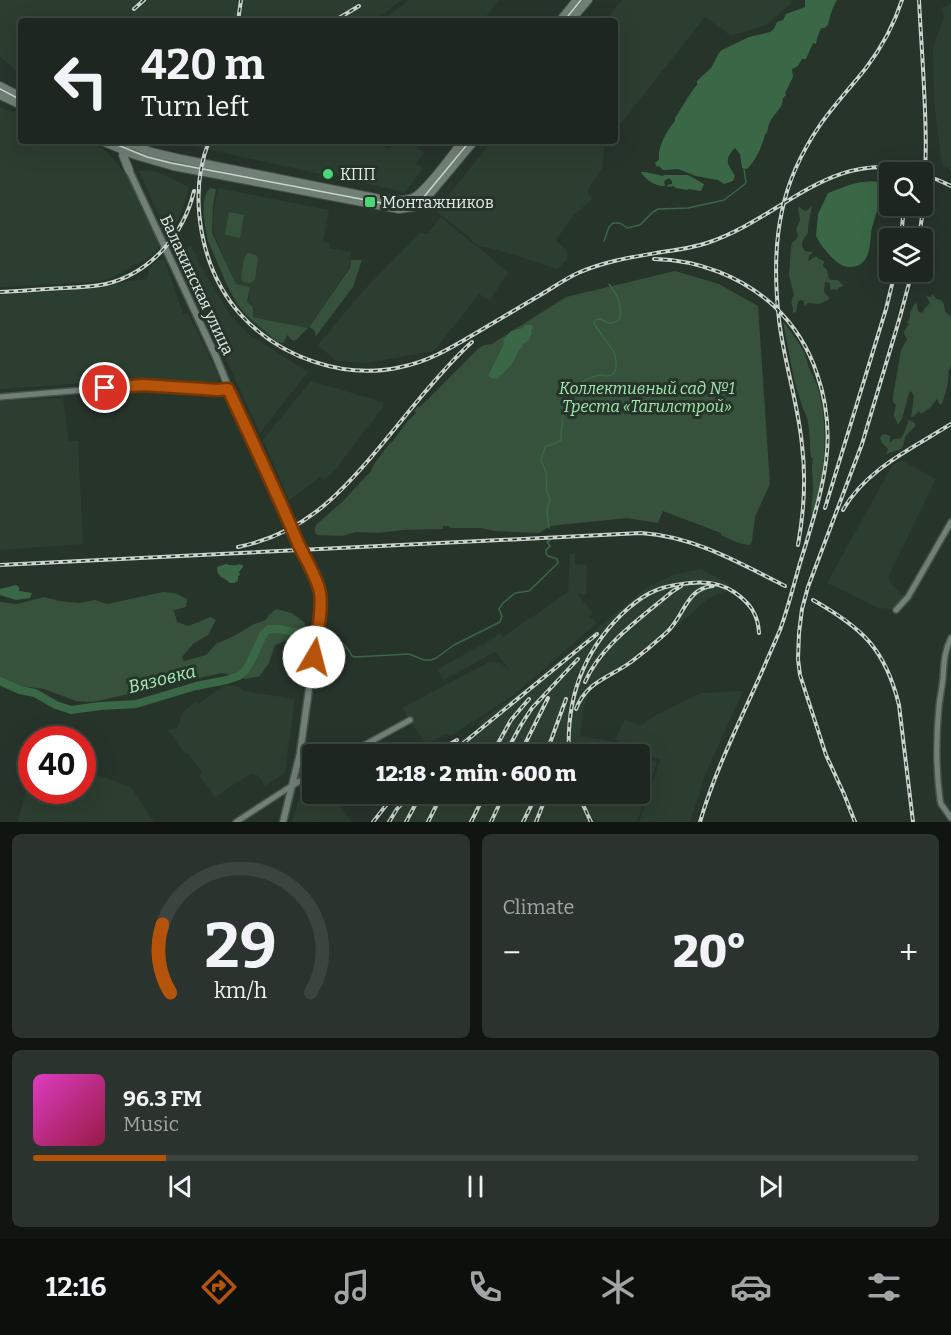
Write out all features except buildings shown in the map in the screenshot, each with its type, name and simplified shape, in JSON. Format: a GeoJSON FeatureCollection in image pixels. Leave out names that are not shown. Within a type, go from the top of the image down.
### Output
{"type":"FeatureCollection","features":[{"type":"Feature","properties":{"kind":"main road"},"geometry":{"type":"LineString","coordinates":[[562,18],[577,0]]}},
{"type":"Feature","properties":{"kind":"main road"},"geometry":{"type":"LineString","coordinates":[[573,18],[588,0]]}},
{"type":"Feature","properties":{"kind":"main road"},"geometry":{"type":"LineString","coordinates":[[0,86],[18,95]]}},
{"type":"Feature","properties":{"kind":"main road"},"geometry":{"type":"LineString","coordinates":[[0,95],[18,104]]}},
{"type":"Feature","properties":{"kind":"main road"},"geometry":{"type":"LineString","coordinates":[[109,144],[164,164],[404,209],[417,206],[426,199],[472,144]]}},
{"type":"Feature","properties":{"kind":"main road"},"geometry":{"type":"LineString","coordinates":[[131,144],[162,155],[401,201],[420,193],[461,144]]}},
{"type":"Feature","properties":{"kind":"main road"},"geometry":{"type":"LineString","coordinates":[[124,150],[130,146],[141,148]]}},
{"type":"Feature","properties":{"kind":"main road"},"geometry":{"type":"LineString","coordinates":[[124,150],[129,170]]}},
{"type":"Feature","properties":{"kind":"main road"},"geometry":{"type":"LineString","coordinates":[[129,170],[130,162],[135,155]]}},
{"type":"Feature","properties":{"kind":"street","name":"Балакинская улица"},"geometry":{"type":"LineString","coordinates":[[129,170],[216,357],[228,389],[280,500],[320,594],[320,611],[304,728],[283,822]]}},
{"type":"Feature","properties":{"kind":"street"},"geometry":{"type":"LineString","coordinates":[[0,397],[143,385],[228,389]]}},
{"type":"Feature","properties":{"kind":"street"},"geometry":{"type":"LineString","coordinates":[[896,610],[904,603],[951,522]]}},
{"type":"Feature","properties":{"kind":"street"},"geometry":{"type":"LineString","coordinates":[[951,638],[945,651],[937,753],[940,800],[951,818]]}},
{"type":"Feature","properties":{"kind":"street"},"geometry":{"type":"LineString","coordinates":[[366,744],[410,720]]}},
{"type":"Feature","properties":{"kind":"street"},"geometry":{"type":"LineString","coordinates":[[236,822],[302,780]]}},
{"type":"Feature","properties":{"kind":"shaded area"},"geometry":{"type":"Polygon","coordinates":[[[0,0],[401,0],[375,18],[18,18],[18,72],[0,57],[0,0]]]}},
{"type":"Feature","properties":{"kind":"shaded area"},"geometry":{"type":"Polygon","coordinates":[[[410,0],[498,0],[485,18],[384,18],[410,0]]]}},
{"type":"Feature","properties":{"kind":"shaded area"},"geometry":{"type":"Polygon","coordinates":[[[622,0],[791,0],[791,3],[766,25],[731,36],[705,17],[618,127],[618,18],[607,18],[622,0]]]}},
{"type":"Feature","properties":{"kind":"shaded area"},"geometry":{"type":"Polygon","coordinates":[[[805,0],[837,0],[828,25],[821,28],[816,44],[813,43],[806,59],[802,59],[798,66],[792,69],[793,77],[783,102],[769,123],[756,157],[747,169],[742,168],[740,154],[735,148],[728,162],[735,176],[733,181],[724,184],[718,180],[696,176],[678,169],[663,170],[657,167],[655,163],[659,160],[661,145],[666,134],[697,85],[697,81],[711,68],[719,53],[749,37],[770,32],[786,14],[805,7],[805,0]]]}},
{"type":"Feature","properties":{"kind":"shaded area"},"geometry":{"type":"Polygon","coordinates":[[[951,4],[951,172],[948,167],[943,168],[941,157],[934,100],[933,47],[944,18],[942,7],[947,7],[951,4]]]}},
{"type":"Feature","properties":{"kind":"shaded area"},"geometry":{"type":"Polygon","coordinates":[[[0,107],[18,112],[18,144],[94,144],[103,148],[131,183],[159,246],[157,251],[146,259],[109,279],[95,282],[0,287],[0,107]]]}},
{"type":"Feature","properties":{"kind":"shaded area"},"geometry":{"type":"Polygon","coordinates":[[[182,144],[382,144],[389,149],[393,144],[412,144],[424,153],[416,163],[423,169],[405,192],[339,178],[338,174],[332,173],[329,177],[182,144]]]}},
{"type":"Feature","properties":{"kind":"shaded area"},"geometry":{"type":"Polygon","coordinates":[[[490,144],[605,144],[602,169],[589,187],[588,194],[592,199],[574,215],[556,240],[566,250],[567,260],[557,269],[479,246],[436,211],[490,144]]]}},
{"type":"Feature","properties":{"kind":"shaded area"},"geometry":{"type":"Polygon","coordinates":[[[153,170],[189,187],[177,222],[166,231],[139,171],[153,170]]]}},
{"type":"Feature","properties":{"kind":"shaded area"},"geometry":{"type":"Polygon","coordinates":[[[641,172],[663,176],[688,175],[704,184],[701,191],[668,187],[667,185],[672,184],[669,178],[664,181],[665,186],[662,186],[648,180],[641,172]]]}},
{"type":"Feature","properties":{"kind":"shaded area"},"geometry":{"type":"Polygon","coordinates":[[[861,182],[879,183],[879,208],[871,230],[867,257],[855,267],[843,266],[839,263],[825,250],[816,236],[818,214],[828,193],[861,182]]]}},
{"type":"Feature","properties":{"kind":"shaded area"},"geometry":{"type":"Polygon","coordinates":[[[218,188],[329,210],[323,242],[330,243],[329,248],[351,252],[349,268],[308,328],[254,317],[255,310],[248,302],[250,287],[236,284],[213,232],[214,206],[218,188]]]}},
{"type":"Feature","properties":{"kind":"shaded area"},"geometry":{"type":"Polygon","coordinates":[[[441,217],[508,272],[490,301],[479,294],[434,351],[367,363],[336,361],[318,345],[362,292],[420,233],[427,234],[441,217]]]}},
{"type":"Feature","properties":{"kind":"shaded area"},"geometry":{"type":"Polygon","coordinates":[[[191,246],[206,276],[231,315],[248,334],[308,372],[260,433],[177,252],[191,246]]]}},
{"type":"Feature","properties":{"kind":"shaded area"},"geometry":{"type":"Polygon","coordinates":[[[157,260],[165,260],[183,314],[188,313],[219,377],[217,382],[140,379],[0,389],[0,295],[102,288],[147,279],[149,269],[157,260]]]}},
{"type":"Feature","properties":{"kind":"shaded area"},"geometry":{"type":"Polygon","coordinates":[[[525,325],[532,325],[533,328],[529,340],[519,349],[516,357],[506,371],[499,376],[499,379],[488,376],[504,344],[503,340],[511,331],[523,328],[525,325]]]}},
{"type":"Feature","properties":{"kind":"shaded area"},"geometry":{"type":"Polygon","coordinates":[[[311,381],[383,402],[383,407],[335,470],[324,480],[320,477],[289,500],[263,440],[311,381]]]}},
{"type":"Feature","properties":{"kind":"shaded area"},"geometry":{"type":"Polygon","coordinates":[[[63,398],[69,441],[78,441],[83,544],[0,550],[0,401],[63,398]]]}},
{"type":"Feature","properties":{"kind":"shaded area"},"geometry":{"type":"Polygon","coordinates":[[[903,461],[936,479],[889,575],[890,582],[903,596],[892,609],[878,608],[827,583],[893,464],[903,461]]]}},
{"type":"Feature","properties":{"kind":"shaded area"},"geometry":{"type":"Polygon","coordinates":[[[570,553],[575,554],[575,564],[587,565],[586,594],[577,594],[593,613],[589,616],[597,623],[514,695],[452,735],[445,734],[425,744],[402,708],[489,662],[499,662],[510,670],[495,652],[444,680],[438,669],[482,646],[500,633],[503,637],[568,592],[570,553]]]}},
{"type":"Feature","properties":{"kind":"shaded area"},"geometry":{"type":"Polygon","coordinates":[[[226,564],[243,565],[238,581],[230,583],[217,571],[217,567],[226,564]]]}},
{"type":"Feature","properties":{"kind":"shaded area"},"geometry":{"type":"Polygon","coordinates":[[[701,569],[730,584],[727,591],[709,598],[638,660],[590,690],[584,707],[580,736],[618,744],[457,744],[480,727],[478,723],[523,690],[646,588],[673,575],[701,569]]]}},
{"type":"Feature","properties":{"kind":"shaded area"},"geometry":{"type":"Polygon","coordinates":[[[16,585],[19,591],[32,593],[30,598],[16,600],[0,595],[0,589],[16,585]]]}},
{"type":"Feature","properties":{"kind":"shaded area"},"geometry":{"type":"Polygon","coordinates":[[[226,685],[239,687],[243,691],[295,699],[285,773],[265,786],[259,776],[251,773],[215,797],[199,775],[202,772],[187,753],[185,754],[168,730],[178,727],[183,712],[226,685]]]}},
{"type":"Feature","properties":{"kind":"shaded area"},"geometry":{"type":"Polygon","coordinates":[[[743,691],[705,775],[690,822],[639,822],[645,804],[650,804],[650,790],[660,760],[650,756],[650,744],[624,744],[615,740],[625,719],[640,726],[657,714],[701,693],[743,691]]]}},
{"type":"Feature","properties":{"kind":"shaded area"},"geometry":{"type":"Polygon","coordinates":[[[650,759],[657,762],[650,783],[650,759]]]}},
{"type":"Feature","properties":{"kind":"shaded area"},"geometry":{"type":"Polygon","coordinates":[[[96,775],[131,787],[154,822],[18,822],[22,804],[96,804],[96,775]]]}},
{"type":"Feature","properties":{"kind":"shaded area"},"geometry":{"type":"Polygon","coordinates":[[[302,790],[302,804],[338,804],[352,822],[292,822],[302,790]]]}},
{"type":"Feature","properties":{"kind":"shaded area"},"geometry":{"type":"Polygon","coordinates":[[[397,804],[643,804],[637,822],[596,822],[592,816],[594,822],[385,822],[397,804]]]}},
{"type":"Feature","properties":{"kind":"green space"},"geometry":{"type":"Polygon","coordinates":[[[210,188],[216,189],[212,233],[236,284],[250,287],[247,302],[253,308],[253,317],[308,328],[296,340],[292,340],[287,335],[284,342],[276,341],[247,316],[237,304],[208,241],[204,206],[210,188]]]}},
{"type":"Feature","properties":{"kind":"green space"},"geometry":{"type":"Polygon","coordinates":[[[812,206],[808,233],[802,246],[805,251],[813,252],[808,261],[816,256],[823,260],[823,266],[827,270],[829,279],[838,280],[844,286],[836,291],[835,289],[830,290],[830,283],[825,282],[824,292],[830,299],[819,304],[808,303],[804,306],[804,301],[801,300],[798,302],[796,312],[793,313],[792,299],[794,296],[789,275],[791,246],[798,235],[796,230],[800,220],[798,208],[806,211],[812,206]]]}},
{"type":"Feature","properties":{"kind":"green space"},"geometry":{"type":"Polygon","coordinates":[[[229,212],[244,215],[240,238],[225,235],[229,212]]]}},
{"type":"Feature","properties":{"kind":"green space"},"geometry":{"type":"Polygon","coordinates":[[[248,253],[258,258],[255,280],[251,283],[243,282],[241,278],[244,258],[248,253]]]}},
{"type":"Feature","properties":{"kind":"green space"},"geometry":{"type":"Polygon","coordinates":[[[351,260],[362,260],[353,287],[316,336],[314,330],[309,327],[350,268],[351,260]]]}},
{"type":"Feature","properties":{"kind":"green space","name":"Коллективный сад №1 Треста «Тагилстрой»"},"geometry":{"type":"Polygon","coordinates":[[[675,271],[719,284],[758,306],[770,484],[755,517],[750,545],[663,511],[658,523],[627,518],[550,526],[538,533],[443,526],[443,529],[356,532],[342,536],[315,533],[317,524],[371,471],[390,443],[416,413],[414,411],[418,406],[420,407],[479,348],[492,344],[566,297],[675,271]]]}},
{"type":"Feature","properties":{"kind":"green space"},"geometry":{"type":"Polygon","coordinates":[[[932,294],[941,300],[945,311],[951,317],[951,367],[948,371],[947,388],[942,404],[940,405],[937,399],[930,408],[921,414],[919,411],[913,417],[911,417],[914,396],[911,391],[898,425],[894,416],[896,405],[893,402],[893,396],[901,350],[907,339],[904,332],[909,324],[907,322],[915,303],[918,311],[922,313],[930,303],[926,296],[931,297],[932,294]]]}},
{"type":"Feature","properties":{"kind":"green space"},"geometry":{"type":"Polygon","coordinates":[[[783,322],[804,352],[818,388],[822,406],[825,438],[823,470],[812,516],[813,459],[809,426],[794,379],[783,322]]]}},
{"type":"Feature","properties":{"kind":"green space"},"geometry":{"type":"Polygon","coordinates":[[[909,420],[915,423],[915,426],[905,437],[901,449],[886,454],[888,449],[881,442],[882,435],[890,436],[890,443],[894,439],[901,438],[909,420]]]}},
{"type":"Feature","properties":{"kind":"green space"},"geometry":{"type":"Polygon","coordinates":[[[163,592],[175,593],[187,599],[186,607],[174,610],[177,622],[188,626],[211,617],[216,620],[208,635],[193,644],[182,657],[184,661],[206,655],[216,644],[266,620],[276,609],[292,613],[305,623],[305,643],[288,640],[275,645],[269,663],[260,676],[246,679],[222,673],[93,702],[76,701],[44,689],[11,685],[0,678],[0,602],[17,604],[44,597],[79,603],[95,600],[107,604],[163,592]]]}},
{"type":"Feature","properties":{"kind":"waterway","name":"Вязовка"},"geometry":{"type":"LineString","coordinates":[[604,241],[613,223],[620,223],[627,228],[640,225],[658,209],[688,208],[724,200],[745,184],[744,169]]}},
{"type":"Feature","properties":{"kind":"waterway","name":"Вязовка"},"geometry":{"type":"LineString","coordinates":[[549,528],[547,511],[550,499],[547,492],[546,472],[541,460],[543,453],[546,446],[561,440],[565,408],[573,390],[588,379],[600,375],[610,376],[616,370],[614,352],[594,324],[595,320],[600,319],[608,323],[620,319],[619,300],[609,284]]}},
{"type":"Feature","properties":{"kind":"waterway"},"geometry":{"type":"LineString","coordinates":[[322,638],[340,642],[355,657],[409,654],[424,660],[436,658],[454,645],[500,622],[502,616],[499,609],[503,603],[515,593],[529,591],[558,563],[557,559],[546,553],[550,546],[547,542],[551,539]]}},
{"type":"Feature","properties":{"kind":"waterway","name":"Вязовка"},"geometry":{"type":"LineString","coordinates":[[0,681],[20,690],[35,693],[56,705],[71,710],[136,704],[239,676],[245,671],[264,633],[269,629],[280,629],[311,636]]}},
{"type":"Feature","properties":{"kind":"tram line"},"geometry":{"type":"LineString","coordinates":[[566,18],[581,0]]}},
{"type":"Feature","properties":{"kind":"tram line"},"geometry":{"type":"LineString","coordinates":[[0,89],[18,98]]}},
{"type":"Feature","properties":{"kind":"tram line"},"geometry":{"type":"LineString","coordinates":[[115,144],[147,157],[171,163],[398,206],[414,204],[423,198],[468,144]]}},
{"type":"Feature","properties":{"kind":"railway"},"geometry":{"type":"LineString","coordinates":[[134,9],[144,0]]}},
{"type":"Feature","properties":{"kind":"railway"},"geometry":{"type":"LineString","coordinates":[[238,18],[241,0]]}},
{"type":"Feature","properties":{"kind":"railway"},"geometry":{"type":"LineString","coordinates":[[798,545],[802,520],[804,470],[800,429],[779,320],[776,266],[779,225],[788,188],[808,145],[825,118],[877,52],[902,0]]}},
{"type":"Feature","properties":{"kind":"railway"},"geometry":{"type":"LineString","coordinates":[[919,0],[926,149],[920,228]]}},
{"type":"Feature","properties":{"kind":"railway"},"geometry":{"type":"LineString","coordinates":[[339,18],[359,6]]}},
{"type":"Feature","properties":{"kind":"railway"},"geometry":{"type":"LineString","coordinates":[[208,144],[202,163],[199,186],[202,233],[216,278],[228,298],[242,316],[275,344],[315,362],[336,368],[358,370],[380,370],[411,365],[454,346],[578,273],[619,260],[707,243],[734,232],[832,177],[858,169],[879,168]]}},
{"type":"Feature","properties":{"kind":"railway"},"geometry":{"type":"LineString","coordinates":[[933,178],[951,186]]}},
{"type":"Feature","properties":{"kind":"railway"},"geometry":{"type":"LineString","coordinates":[[0,292],[86,287],[122,279],[137,271],[163,250],[182,222],[194,191]]}},
{"type":"Feature","properties":{"kind":"railway"},"geometry":{"type":"LineString","coordinates":[[902,228],[903,216]]}},
{"type":"Feature","properties":{"kind":"railway"},"geometry":{"type":"LineString","coordinates":[[654,259],[703,266],[748,286],[774,306],[794,329],[810,356],[824,397],[827,419],[828,441],[823,483],[787,609],[778,635],[721,763],[700,822]]}},
{"type":"Feature","properties":{"kind":"railway"},"geometry":{"type":"LineString","coordinates":[[825,508],[893,282]]}},
{"type":"Feature","properties":{"kind":"railway"},"geometry":{"type":"LineString","coordinates":[[855,822],[826,755],[800,675],[799,633],[808,587],[862,444],[909,282]]}},
{"type":"Feature","properties":{"kind":"railway"},"geometry":{"type":"LineString","coordinates":[[238,547],[281,533],[300,523],[333,498],[425,392],[472,342]]}},
{"type":"Feature","properties":{"kind":"railway"},"geometry":{"type":"LineString","coordinates":[[843,510],[864,483],[877,471],[951,424]]}},
{"type":"Feature","properties":{"kind":"railway"},"geometry":{"type":"LineString","coordinates":[[0,565],[641,533],[660,535],[698,545],[785,586]]}},
{"type":"Feature","properties":{"kind":"railway"},"geometry":{"type":"LineString","coordinates":[[569,744],[570,714],[579,678],[587,661],[608,629],[642,597],[664,587],[682,584],[702,582],[722,586],[734,592],[749,605],[757,620],[759,633]]}},
{"type":"Feature","properties":{"kind":"railway"},"geometry":{"type":"LineString","coordinates":[[585,682],[601,656],[612,644],[636,621],[681,586]]}},
{"type":"Feature","properties":{"kind":"railway"},"geometry":{"type":"LineString","coordinates":[[576,709],[592,686],[649,648],[666,633],[697,592],[713,586]]}},
{"type":"Feature","properties":{"kind":"railway"},"geometry":{"type":"LineString","coordinates":[[813,600],[858,630],[879,654],[887,668],[899,705],[913,822]]}},
{"type":"Feature","properties":{"kind":"railway"},"geometry":{"type":"LineString","coordinates":[[462,744],[597,634]]}},
{"type":"Feature","properties":{"kind":"railway"},"geometry":{"type":"LineString","coordinates":[[511,744],[532,708],[578,659]]}},
{"type":"Feature","properties":{"kind":"railway"},"geometry":{"type":"LineString","coordinates":[[525,744],[548,698]]}},
{"type":"Feature","properties":{"kind":"railway"},"geometry":{"type":"LineString","coordinates":[[498,744],[511,720],[529,699]]}},
{"type":"Feature","properties":{"kind":"railway"},"geometry":{"type":"LineString","coordinates":[[550,744],[566,699]]}},
{"type":"Feature","properties":{"kind":"railway"},"geometry":{"type":"LineString","coordinates":[[450,744],[457,740]]}},
{"type":"Feature","properties":{"kind":"railway"},"geometry":{"type":"LineString","coordinates":[[373,822],[387,804]]}},
{"type":"Feature","properties":{"kind":"railway"},"geometry":{"type":"LineString","coordinates":[[389,822],[402,804]]}},
{"type":"Feature","properties":{"kind":"railway"},"geometry":{"type":"LineString","coordinates":[[406,822],[416,804]]}},
{"type":"Feature","properties":{"kind":"railway"},"geometry":{"type":"LineString","coordinates":[[428,822],[437,804]]}},
{"type":"Feature","properties":{"kind":"railway"},"geometry":{"type":"LineString","coordinates":[[471,822],[480,804]]}},
{"type":"Feature","properties":{"kind":"railway"},"geometry":{"type":"LineString","coordinates":[[491,822],[499,804]]}},
{"type":"Feature","properties":{"kind":"railway"},"geometry":{"type":"LineString","coordinates":[[523,822],[532,804]]}},
{"type":"Feature","properties":{"kind":"railway"},"geometry":{"type":"LineString","coordinates":[[536,822],[543,804]]}},
{"type":"Feature","properties":{"kind":"railway"},"geometry":{"type":"LineString","coordinates":[[583,804],[591,822]]}},
{"type":"Feature","properties":{"kind":"place","name":"КПП"},"geometry":{"type":"Point","coordinates":[328,174]}},
{"type":"Feature","properties":{"kind":"place","name":"Монтажников"},"geometry":{"type":"Point","coordinates":[370,202]}},
{"type":"Feature","properties":{"kind":"route"},"geometry":{"type":"LineString","coordinates":[[105,388],[143,385],[228,389],[317,584],[320,606],[314,657]]}}]}
